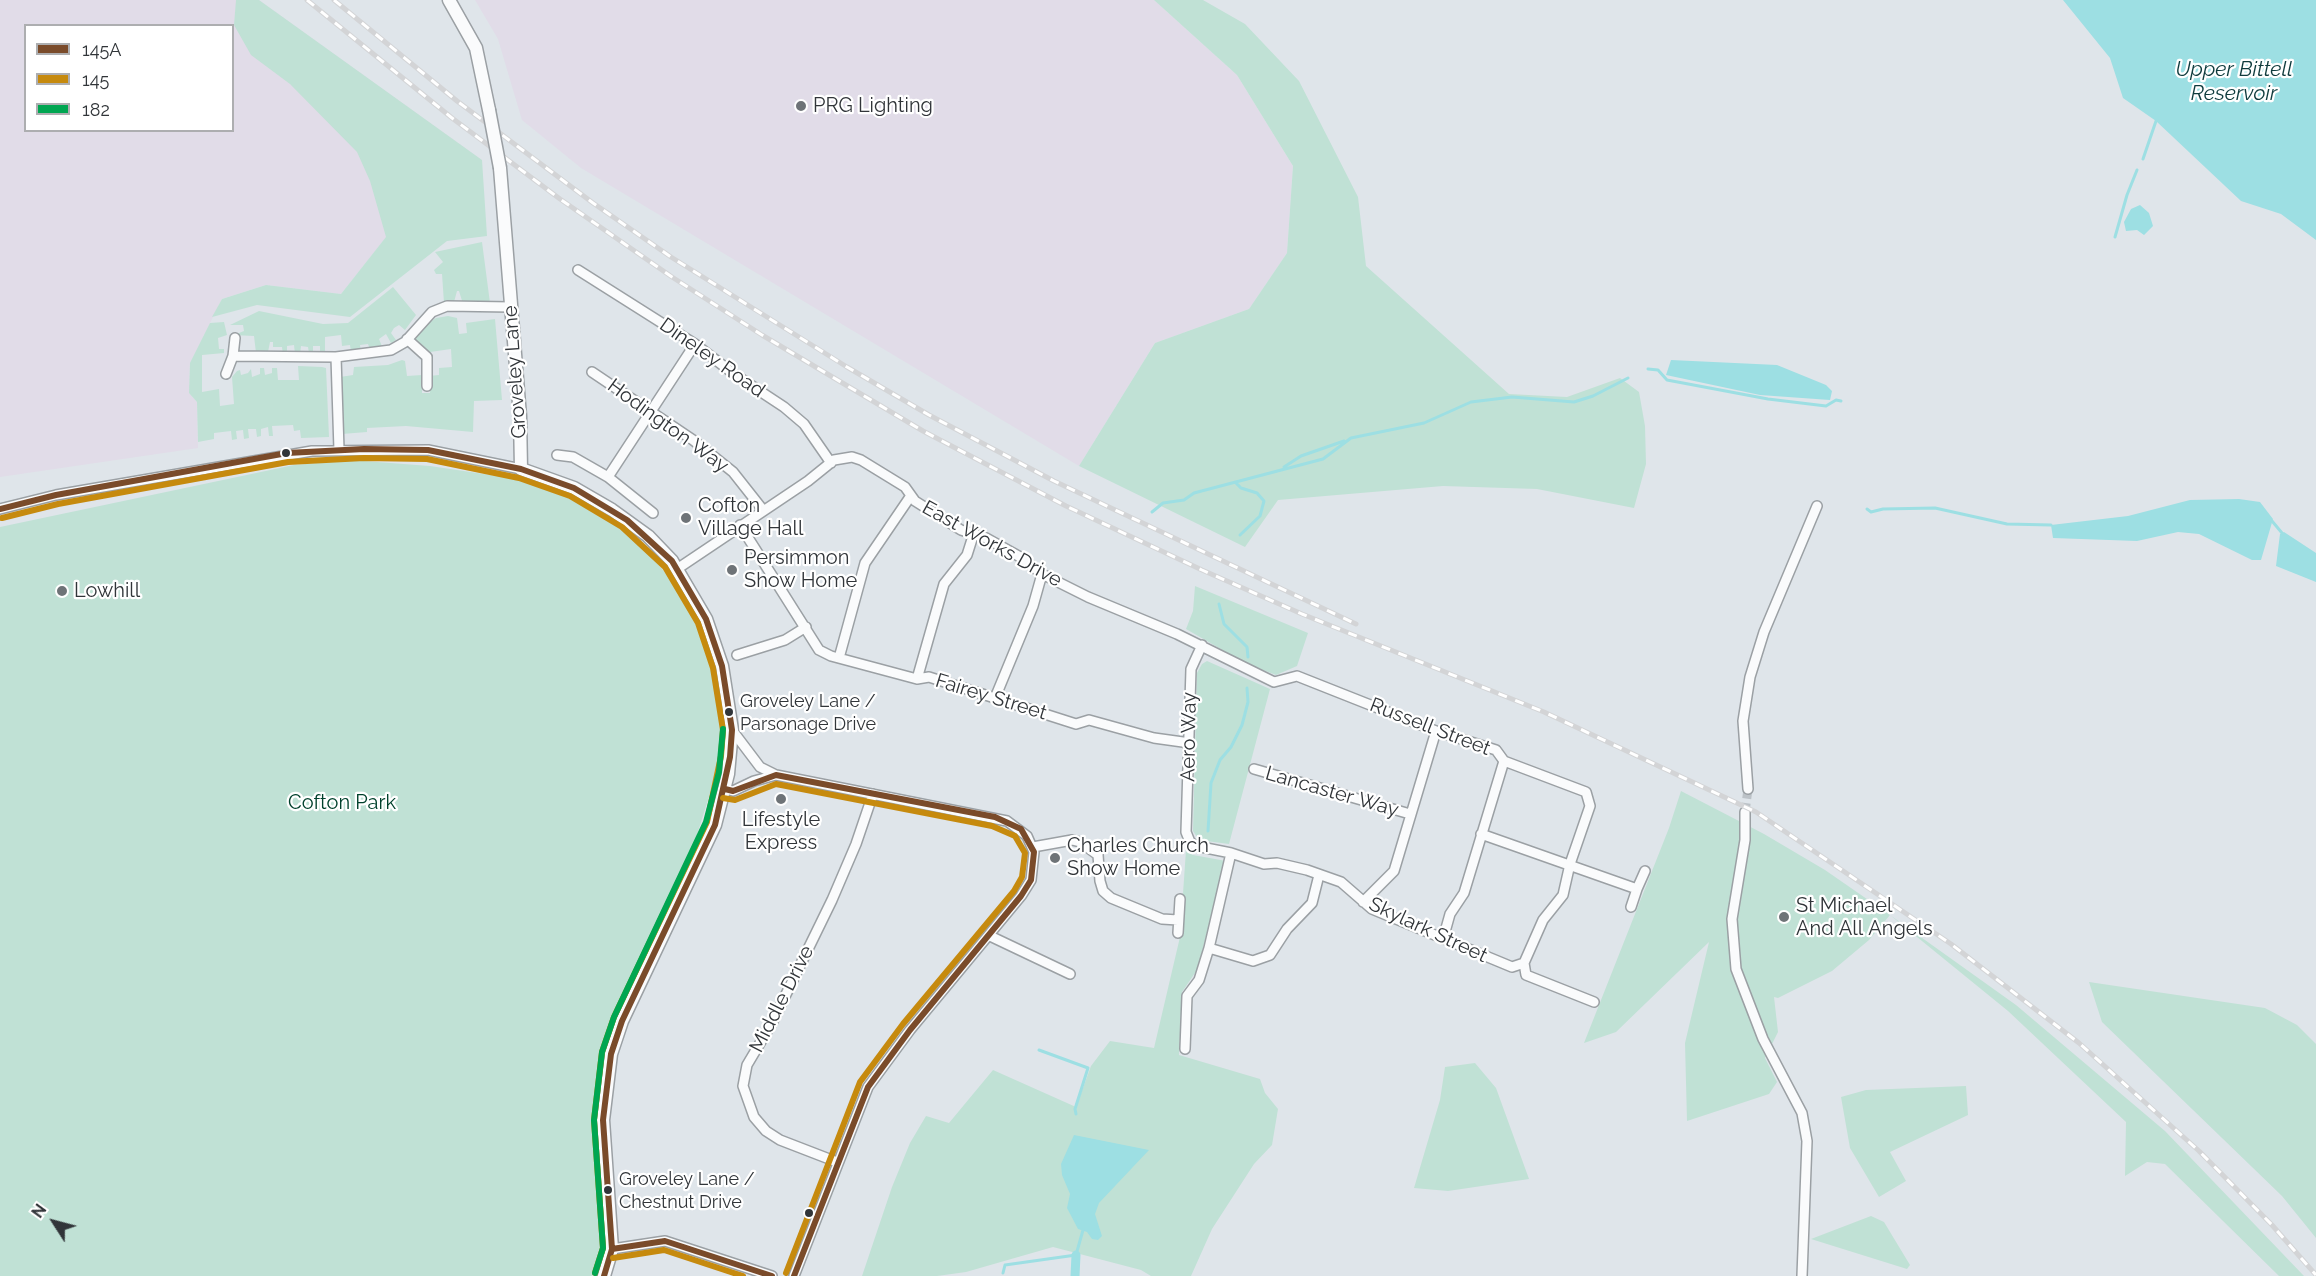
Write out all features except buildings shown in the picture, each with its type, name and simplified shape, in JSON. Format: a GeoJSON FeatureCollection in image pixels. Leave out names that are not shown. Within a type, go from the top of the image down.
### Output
{"type":"FeatureCollection","features":[{"type":"Feature","properties":{"kind":"main road","name":"Groveley Lane"},"geometry":{"type":"LineString","coordinates":[[449,0],[476,48],[500,168],[521,469]]}},
{"type":"Feature","properties":{"kind":"main road"},"geometry":{"type":"LineString","coordinates":[[521,469],[574,488],[612,510],[648,536],[677,569],[706,619],[722,666],[732,729],[725,789],[715,825],[699,865],[622,1021],[611,1054],[603,1120],[612,1249],[604,1276]]}},
{"type":"Feature","properties":{"kind":"street","name":"Dineley Road"},"geometry":{"type":"LineString","coordinates":[[578,270],[695,344],[797,418],[831,463]]}},
{"type":"Feature","properties":{"kind":"street"},"geometry":{"type":"LineString","coordinates":[[233,356],[336,357],[391,350],[408,339],[432,312],[447,306],[511,307]]}},
{"type":"Feature","properties":{"kind":"street"},"geometry":{"type":"LineString","coordinates":[[226,375],[233,356],[235,338]]}},
{"type":"Feature","properties":{"kind":"street"},"geometry":{"type":"LineString","coordinates":[[408,339],[427,357],[427,386]]}},
{"type":"Feature","properties":{"kind":"street"},"geometry":{"type":"LineString","coordinates":[[608,477],[695,344]]}},
{"type":"Feature","properties":{"kind":"street"},"geometry":{"type":"LineString","coordinates":[[336,357],[339,450]]}},
{"type":"Feature","properties":{"kind":"street","name":"Hodington Way"},"geometry":{"type":"LineString","coordinates":[[592,372],[651,411],[733,472],[763,510]]}},
{"type":"Feature","properties":{"kind":"street"},"geometry":{"type":"LineString","coordinates":[[0,509],[56,495],[287,453],[339,450],[428,450],[521,469]]}},
{"type":"Feature","properties":{"kind":"street"},"geometry":{"type":"LineString","coordinates":[[557,455],[573,457],[608,477],[654,513]]}},
{"type":"Feature","properties":{"kind":"street","name":"East Works Drive"},"geometry":{"type":"LineString","coordinates":[[677,569],[840,457],[861,460],[905,487],[910,497],[973,536],[986,538],[1013,553],[1042,574],[1120,612],[1137,615],[1202,645]]}},
{"type":"Feature","properties":{"kind":"street"},"geometry":{"type":"LineString","coordinates":[[839,658],[866,563],[910,497]]}},
{"type":"Feature","properties":{"kind":"street"},"geometry":{"type":"LineString","coordinates":[[1748,789],[1743,721],[1750,677],[1764,632],[1817,506]]}},
{"type":"Feature","properties":{"kind":"street","name":"Fairey Street"},"geometry":{"type":"LineString","coordinates":[[741,525],[819,650],[839,658],[917,679],[929,677],[1076,724],[1089,720],[1154,738],[1190,743]]}},
{"type":"Feature","properties":{"kind":"street"},"geometry":{"type":"LineString","coordinates":[[917,679],[944,584],[967,555],[973,536]]}},
{"type":"Feature","properties":{"kind":"street"},"geometry":{"type":"LineString","coordinates":[[996,698],[1033,606],[1042,574]]}},
{"type":"Feature","properties":{"kind":"street"},"geometry":{"type":"LineString","coordinates":[[737,656],[785,640],[806,627]]}},
{"type":"Feature","properties":{"kind":"street","name":"Russell Street"},"geometry":{"type":"LineString","coordinates":[[1202,645],[1228,661],[1274,682],[1298,676],[1436,731],[1496,750],[1504,761],[1586,792],[1590,806],[1570,864]]}},
{"type":"Feature","properties":{"kind":"street","name":"Aero Way"},"geometry":{"type":"LineString","coordinates":[[1186,832],[1191,669],[1202,645]]}},
{"type":"Feature","properties":{"kind":"street"},"geometry":{"type":"LineString","coordinates":[[732,729],[760,767],[776,775],[994,817],[1021,829],[1033,847],[1035,862],[1031,880],[990,936],[910,1030],[868,1087],[794,1276]]}},
{"type":"Feature","properties":{"kind":"street"},"geometry":{"type":"LineString","coordinates":[[1363,902],[1394,871],[1436,731]]}},
{"type":"Feature","properties":{"kind":"street"},"geometry":{"type":"LineString","coordinates":[[753,759],[754,780]]}},
{"type":"Feature","properties":{"kind":"street"},"geometry":{"type":"LineString","coordinates":[[1443,939],[1450,914],[1464,893],[1504,761]]}},
{"type":"Feature","properties":{"kind":"street","name":"Lancaster Way"},"geometry":{"type":"LineString","coordinates":[[1254,769],[1410,814]]}},
{"type":"Feature","properties":{"kind":"street"},"geometry":{"type":"LineString","coordinates":[[725,789],[733,790],[754,780],[776,775]]}},
{"type":"Feature","properties":{"kind":"street","name":"Middle Drive"},"geometry":{"type":"LineString","coordinates":[[837,1162],[780,1140],[766,1131],[754,1117],[743,1086],[747,1065],[772,1023],[832,900],[856,844],[873,794]]}},
{"type":"Feature","properties":{"kind":"street"},"geometry":{"type":"LineString","coordinates":[[1745,812],[1745,840],[1732,919],[1736,969],[1763,1039],[1802,1113],[1807,1141],[1802,1276]]}},
{"type":"Feature","properties":{"kind":"street","name":"Skylark Street"},"geometry":{"type":"LineString","coordinates":[[1186,832],[1190,842],[1196,846],[1231,853],[1264,864],[1277,863],[1319,875],[1347,886],[1372,909],[1506,966],[1524,963]]}},
{"type":"Feature","properties":{"kind":"street"},"geometry":{"type":"LineString","coordinates":[[1481,834],[1637,889]]}},
{"type":"Feature","properties":{"kind":"street"},"geometry":{"type":"LineString","coordinates":[[1033,847],[1072,840],[1080,842],[1098,855],[1103,891],[1111,898],[1162,919],[1179,920]]}},
{"type":"Feature","properties":{"kind":"street"},"geometry":{"type":"LineString","coordinates":[[1185,1050],[1187,996],[1199,980],[1209,948],[1231,853]]}},
{"type":"Feature","properties":{"kind":"street"},"geometry":{"type":"LineString","coordinates":[[1570,864],[1563,895],[1543,920],[1524,963],[1526,975],[1593,1002]]}},
{"type":"Feature","properties":{"kind":"street"},"geometry":{"type":"LineString","coordinates":[[1631,907],[1645,871]]}},
{"type":"Feature","properties":{"kind":"street"},"geometry":{"type":"LineString","coordinates":[[1209,948],[1253,961],[1270,955],[1287,929],[1312,903],[1319,875]]}},
{"type":"Feature","properties":{"kind":"street"},"geometry":{"type":"LineString","coordinates":[[1178,933],[1180,899]]}},
{"type":"Feature","properties":{"kind":"street"},"geometry":{"type":"LineString","coordinates":[[990,936],[1070,974]]}},
{"type":"Feature","properties":{"kind":"street"},"geometry":{"type":"LineString","coordinates":[[612,1249],[665,1241],[772,1276]]}},
{"type":"Feature","properties":{"kind":"shaded area"},"geometry":{"type":"Polygon","coordinates":[[[0,0],[259,0],[482,160],[465,191],[408,210],[341,294],[266,285],[222,299],[190,363],[189,393],[197,402],[198,448],[0,477],[0,0]]]}},
{"type":"Feature","properties":{"kind":"shaded area"},"geometry":{"type":"Polygon","coordinates":[[[475,0],[1154,0],[1237,75],[1293,166],[1287,253],[1249,309],[1155,343],[1079,466],[581,168],[522,120],[498,39],[475,0]]]}},
{"type":"Feature","properties":{"kind":"green space"},"geometry":{"type":"Polygon","coordinates":[[[236,0],[259,0],[482,160],[487,236],[447,241],[350,317],[257,305],[212,317],[222,299],[266,285],[341,294],[386,237],[370,181],[357,152],[290,84],[251,55],[234,25],[236,0]]]}},
{"type":"Feature","properties":{"kind":"green space"},"geometry":{"type":"Polygon","coordinates":[[[1154,0],[1203,0],[1245,24],[1299,81],[1358,197],[1366,266],[1509,394],[1567,397],[1620,378],[1639,392],[1645,426],[1646,464],[1634,508],[1537,489],[1443,486],[1278,500],[1245,547],[1079,466],[1155,343],[1249,309],[1287,253],[1293,166],[1237,75],[1154,0]]]}},
{"type":"Feature","properties":{"kind":"green space"},"geometry":{"type":"Polygon","coordinates":[[[482,242],[490,303],[463,304],[459,291],[457,291],[454,302],[444,303],[442,274],[436,274],[434,270],[443,262],[435,252],[482,242]]]}},
{"type":"Feature","properties":{"kind":"green space"},"geometry":{"type":"Polygon","coordinates":[[[393,287],[416,315],[405,330],[399,325],[394,328],[391,333],[396,340],[391,343],[386,334],[379,339],[383,349],[371,352],[368,344],[360,345],[361,351],[351,352],[350,345],[342,346],[341,335],[325,337],[325,353],[320,353],[320,346],[313,346],[313,353],[309,353],[308,347],[301,346],[300,354],[295,354],[294,345],[287,346],[287,354],[283,355],[282,347],[273,347],[273,342],[270,342],[268,352],[256,353],[254,336],[234,335],[244,331],[243,325],[230,325],[259,311],[323,324],[348,323],[393,287]]]}},
{"type":"Feature","properties":{"kind":"green space"},"geometry":{"type":"Polygon","coordinates":[[[448,316],[457,318],[459,334],[467,333],[466,323],[495,319],[502,400],[474,401],[473,432],[406,426],[367,428],[367,432],[342,434],[340,377],[353,375],[354,367],[388,365],[402,360],[405,361],[407,376],[422,375],[422,393],[430,393],[429,376],[439,375],[439,368],[452,367],[451,349],[430,352],[414,340],[427,324],[436,318],[448,316]]]}},
{"type":"Feature","properties":{"kind":"green space"},"geometry":{"type":"Polygon","coordinates":[[[224,322],[227,335],[218,338],[219,349],[224,349],[224,353],[202,355],[202,392],[219,389],[220,406],[234,404],[232,377],[237,371],[240,370],[241,375],[248,373],[251,369],[252,377],[260,374],[260,368],[264,368],[265,375],[272,373],[272,368],[277,368],[278,380],[299,380],[298,366],[326,368],[329,437],[301,438],[300,430],[294,431],[293,425],[272,426],[273,436],[269,436],[268,427],[261,429],[261,436],[257,437],[256,429],[248,429],[249,438],[244,439],[243,430],[236,431],[237,439],[232,440],[231,431],[214,433],[214,439],[198,442],[197,402],[189,393],[190,363],[210,323],[224,322]]]}},
{"type":"Feature","properties":{"kind":"green space","name":"Cofton Park"},"geometry":{"type":"Polygon","coordinates":[[[351,460],[430,466],[531,481],[587,505],[606,516],[637,540],[675,584],[699,621],[721,710],[720,762],[689,860],[605,1054],[598,1139],[606,1225],[596,1276],[0,1276],[0,527],[294,465],[351,460]]]}},
{"type":"Feature","properties":{"kind":"green space"},"geometry":{"type":"Polygon","coordinates":[[[1195,586],[1308,633],[1297,666],[1276,675],[1245,663],[1186,629],[1193,611],[1195,586]]]}},
{"type":"Feature","properties":{"kind":"green space"},"geometry":{"type":"Polygon","coordinates":[[[1207,661],[1270,689],[1229,844],[1199,840],[1193,831],[1197,673],[1202,664],[1207,661]]]}},
{"type":"Feature","properties":{"kind":"green space"},"geometry":{"type":"Polygon","coordinates":[[[1681,791],[1764,834],[1825,870],[1890,915],[1869,940],[1832,971],[1778,998],[1774,997],[1778,1032],[1765,1058],[1777,1082],[1769,1094],[1687,1121],[1685,1043],[1709,942],[1616,1032],[1584,1043],[1669,828],[1681,791]]]}},
{"type":"Feature","properties":{"kind":"green space"},"geometry":{"type":"Polygon","coordinates":[[[1186,850],[1193,855],[1226,861],[1197,970],[1182,992],[1179,1055],[1260,1079],[1265,1093],[1278,1109],[1272,1145],[1254,1164],[1212,1229],[1191,1276],[1151,1276],[1141,1270],[1053,1247],[966,1272],[937,1276],[862,1276],[892,1187],[910,1143],[926,1116],[949,1123],[993,1070],[1076,1107],[1091,1066],[1110,1041],[1154,1048],[1180,937],[1186,850]]]}},
{"type":"Feature","properties":{"kind":"green space"},"geometry":{"type":"Polygon","coordinates":[[[1890,915],[2016,1005],[2165,1131],[2304,1276],[2279,1276],[2165,1164],[2147,1162],[2125,1176],[2126,1122],[2008,1011],[1890,915]]]}},
{"type":"Feature","properties":{"kind":"green space"},"geometry":{"type":"Polygon","coordinates":[[[2089,982],[2265,1008],[2297,1025],[2316,1044],[2316,1238],[2282,1196],[2102,1022],[2089,982]]]}},
{"type":"Feature","properties":{"kind":"green space"},"geometry":{"type":"Polygon","coordinates":[[[1475,1063],[1496,1088],[1529,1179],[1448,1191],[1414,1188],[1440,1100],[1445,1067],[1475,1063]]]}},
{"type":"Feature","properties":{"kind":"green space"},"geometry":{"type":"Polygon","coordinates":[[[1966,1086],[1968,1115],[1890,1152],[1906,1181],[1879,1197],[1850,1148],[1841,1097],[1866,1090],[1966,1086]]]}},
{"type":"Feature","properties":{"kind":"green space"},"geometry":{"type":"Polygon","coordinates":[[[1871,1216],[1884,1222],[1910,1265],[1907,1269],[1811,1239],[1871,1216]]]}},
{"type":"Feature","properties":{"kind":"water","name":"Upper Bittell Reservoir"},"geometry":{"type":"Polygon","coordinates":[[[2063,0],[2316,0],[2316,240],[2281,214],[2241,201],[2156,121],[2123,98],[2110,58],[2063,0]]]}},
{"type":"Feature","properties":{"kind":"water"},"geometry":{"type":"Polygon","coordinates":[[[2140,205],[2149,213],[2153,226],[2144,235],[2137,230],[2126,231],[2124,222],[2131,209],[2140,205]]]}},
{"type":"Feature","properties":{"kind":"water"},"geometry":{"type":"Polygon","coordinates":[[[1671,360],[1777,365],[1826,385],[1832,391],[1830,400],[1760,395],[1666,375],[1671,360]]]}},
{"type":"Feature","properties":{"kind":"water"},"geometry":{"type":"Polygon","coordinates":[[[2239,499],[2260,502],[2273,519],[2261,560],[2252,560],[2199,534],[2178,532],[2137,541],[2053,538],[2051,525],[2128,516],[2190,500],[2239,499]]]}},
{"type":"Feature","properties":{"kind":"water"},"geometry":{"type":"Polygon","coordinates":[[[2284,532],[2316,553],[2316,582],[2276,566],[2280,534],[2284,532]]]}},
{"type":"Feature","properties":{"kind":"water"},"geometry":{"type":"Polygon","coordinates":[[[1074,1135],[1149,1150],[1099,1203],[1095,1214],[1102,1236],[1098,1240],[1092,1239],[1087,1232],[1078,1229],[1067,1208],[1070,1194],[1062,1175],[1061,1164],[1074,1135]]]}},
{"type":"Feature","properties":{"kind":"waterway"},"geometry":{"type":"LineString","coordinates":[[2143,159],[2156,121]]}},
{"type":"Feature","properties":{"kind":"waterway"},"geometry":{"type":"LineString","coordinates":[[2115,237],[2137,170]]}},
{"type":"Feature","properties":{"kind":"waterway"},"geometry":{"type":"LineString","coordinates":[[1648,369],[1658,370],[1667,380],[1768,399],[1826,406],[1836,400],[1841,401]]}},
{"type":"Feature","properties":{"kind":"waterway"},"geometry":{"type":"LineString","coordinates":[[1152,512],[1163,503],[1184,500],[1194,493],[1323,459],[1351,438],[1424,423],[1471,402],[1512,397],[1574,402],[1593,396],[1628,378]]}},
{"type":"Feature","properties":{"kind":"waterway"},"geometry":{"type":"LineString","coordinates":[[1284,467],[1301,456],[1344,441]]}},
{"type":"Feature","properties":{"kind":"waterway"},"geometry":{"type":"LineString","coordinates":[[1235,482],[1241,488],[1257,493],[1264,501],[1260,516],[1240,535]]}},
{"type":"Feature","properties":{"kind":"waterway"},"geometry":{"type":"LineString","coordinates":[[1867,509],[1871,512],[1883,509],[1935,508],[2007,524],[2051,525]]}},
{"type":"Feature","properties":{"kind":"waterway"},"geometry":{"type":"LineString","coordinates":[[2272,521],[2282,533]]}},
{"type":"Feature","properties":{"kind":"waterway"},"geometry":{"type":"LineString","coordinates":[[1219,604],[1224,624],[1247,647],[1248,657]]}},
{"type":"Feature","properties":{"kind":"waterway"},"geometry":{"type":"LineString","coordinates":[[1208,831],[1211,783],[1220,760],[1231,747],[1242,725],[1248,702],[1247,688]]}},
{"type":"Feature","properties":{"kind":"waterway"},"geometry":{"type":"LineString","coordinates":[[1039,1050],[1088,1068],[1075,1109],[1076,1114]]}},
{"type":"Feature","properties":{"kind":"waterway"},"geometry":{"type":"LineString","coordinates":[[1003,1273],[1005,1265],[1076,1255],[1083,1230]]}},
{"type":"Feature","properties":{"kind":"waterway"},"geometry":{"type":"LineString","coordinates":[[1075,1276],[1076,1255]]}},
{"type":"Feature","properties":{"kind":"tunnel"},"geometry":{"type":"LineString","coordinates":[[1745,812],[1748,789]]}},
{"type":"Feature","properties":{"kind":"railway"},"geometry":{"type":"LineString","coordinates":[[307,0],[452,118],[560,199],[672,277],[762,335],[923,431],[1066,506],[1202,570],[1302,614],[1544,712],[1756,812],[1951,944],[2079,1043],[2199,1151],[2272,1225],[2316,1275]]}},
{"type":"Feature","properties":{"kind":"railway"},"geometry":{"type":"LineString","coordinates":[[334,0],[457,101],[593,203],[671,257],[847,367],[929,415],[1054,481],[1356,624]]}},
{"type":"Feature","properties":{"kind":"transit line","name":"145A"},"geometry":{"type":"LineString","coordinates":[[0,509],[56,495],[287,453],[364,449],[428,450],[521,469],[574,488],[627,520],[672,561],[706,619],[722,666],[732,730],[730,757],[715,825],[622,1021],[611,1054],[603,1120],[612,1249],[604,1276]]}},
{"type":"Feature","properties":{"kind":"transit line","name":"145"},"geometry":{"type":"LineString","coordinates":[[2,518],[58,504],[288,462],[364,458],[427,459],[519,478],[570,496],[622,527],[665,567],[698,623],[713,668],[723,730],[721,756],[707,822],[614,1017],[602,1052],[594,1120],[603,1248],[595,1273]]}},
{"type":"Feature","properties":{"kind":"transit line","name":"182"},"geometry":{"type":"LineString","coordinates":[[595,1273],[603,1248],[594,1120],[602,1052],[614,1017],[706,822],[719,772],[723,729]]}},
{"type":"Feature","properties":{"kind":"transit line","name":"145A"},"geometry":{"type":"LineString","coordinates":[[725,789],[733,791],[776,775],[995,817],[1021,829],[1034,852],[1031,880],[1021,896],[910,1030],[868,1087],[794,1276]]}},
{"type":"Feature","properties":{"kind":"transit line","name":"145"},"geometry":{"type":"LineString","coordinates":[[723,798],[735,800],[776,784],[992,826],[1015,836],[1025,853],[1022,877],[1014,891],[903,1024],[860,1082],[786,1273]]}},
{"type":"Feature","properties":{"kind":"transit line","name":"145A"},"geometry":{"type":"LineString","coordinates":[[612,1249],[665,1241],[772,1276]]}},
{"type":"Feature","properties":{"kind":"transit line","name":"145"},"geometry":{"type":"LineString","coordinates":[[613,1258],[664,1250],[743,1276]]}},
{"type":"Feature","properties":{"kind":"place","name":"PRG Lighting"},"geometry":{"type":"Point","coordinates":[801,106]}},
{"type":"Feature","properties":{"kind":"place","name":"Cofton Village Hall"},"geometry":{"type":"Point","coordinates":[686,518]}},
{"type":"Feature","properties":{"kind":"place","name":"Persimmon Show Home"},"geometry":{"type":"Point","coordinates":[732,570]}},
{"type":"Feature","properties":{"kind":"place","name":"Lowhill"},"geometry":{"type":"Point","coordinates":[62,591]}},
{"type":"Feature","properties":{"kind":"place","name":"Groveley Lane / Parsonage Drive"},"geometry":{"type":"Point","coordinates":[729,712]}},
{"type":"Feature","properties":{"kind":"place","name":"Lifestyle Express"},"geometry":{"type":"Point","coordinates":[781,799]}},
{"type":"Feature","properties":{"kind":"place","name":"Charles Church Show Home"},"geometry":{"type":"Point","coordinates":[1055,858]}},
{"type":"Feature","properties":{"kind":"place","name":"St Michael And All Angels"},"geometry":{"type":"Point","coordinates":[1784,917]}},
{"type":"Feature","properties":{"kind":"place","name":"Groveley Lane / Chestnut Drive"},"geometry":{"type":"Point","coordinates":[608,1190]}}]}
